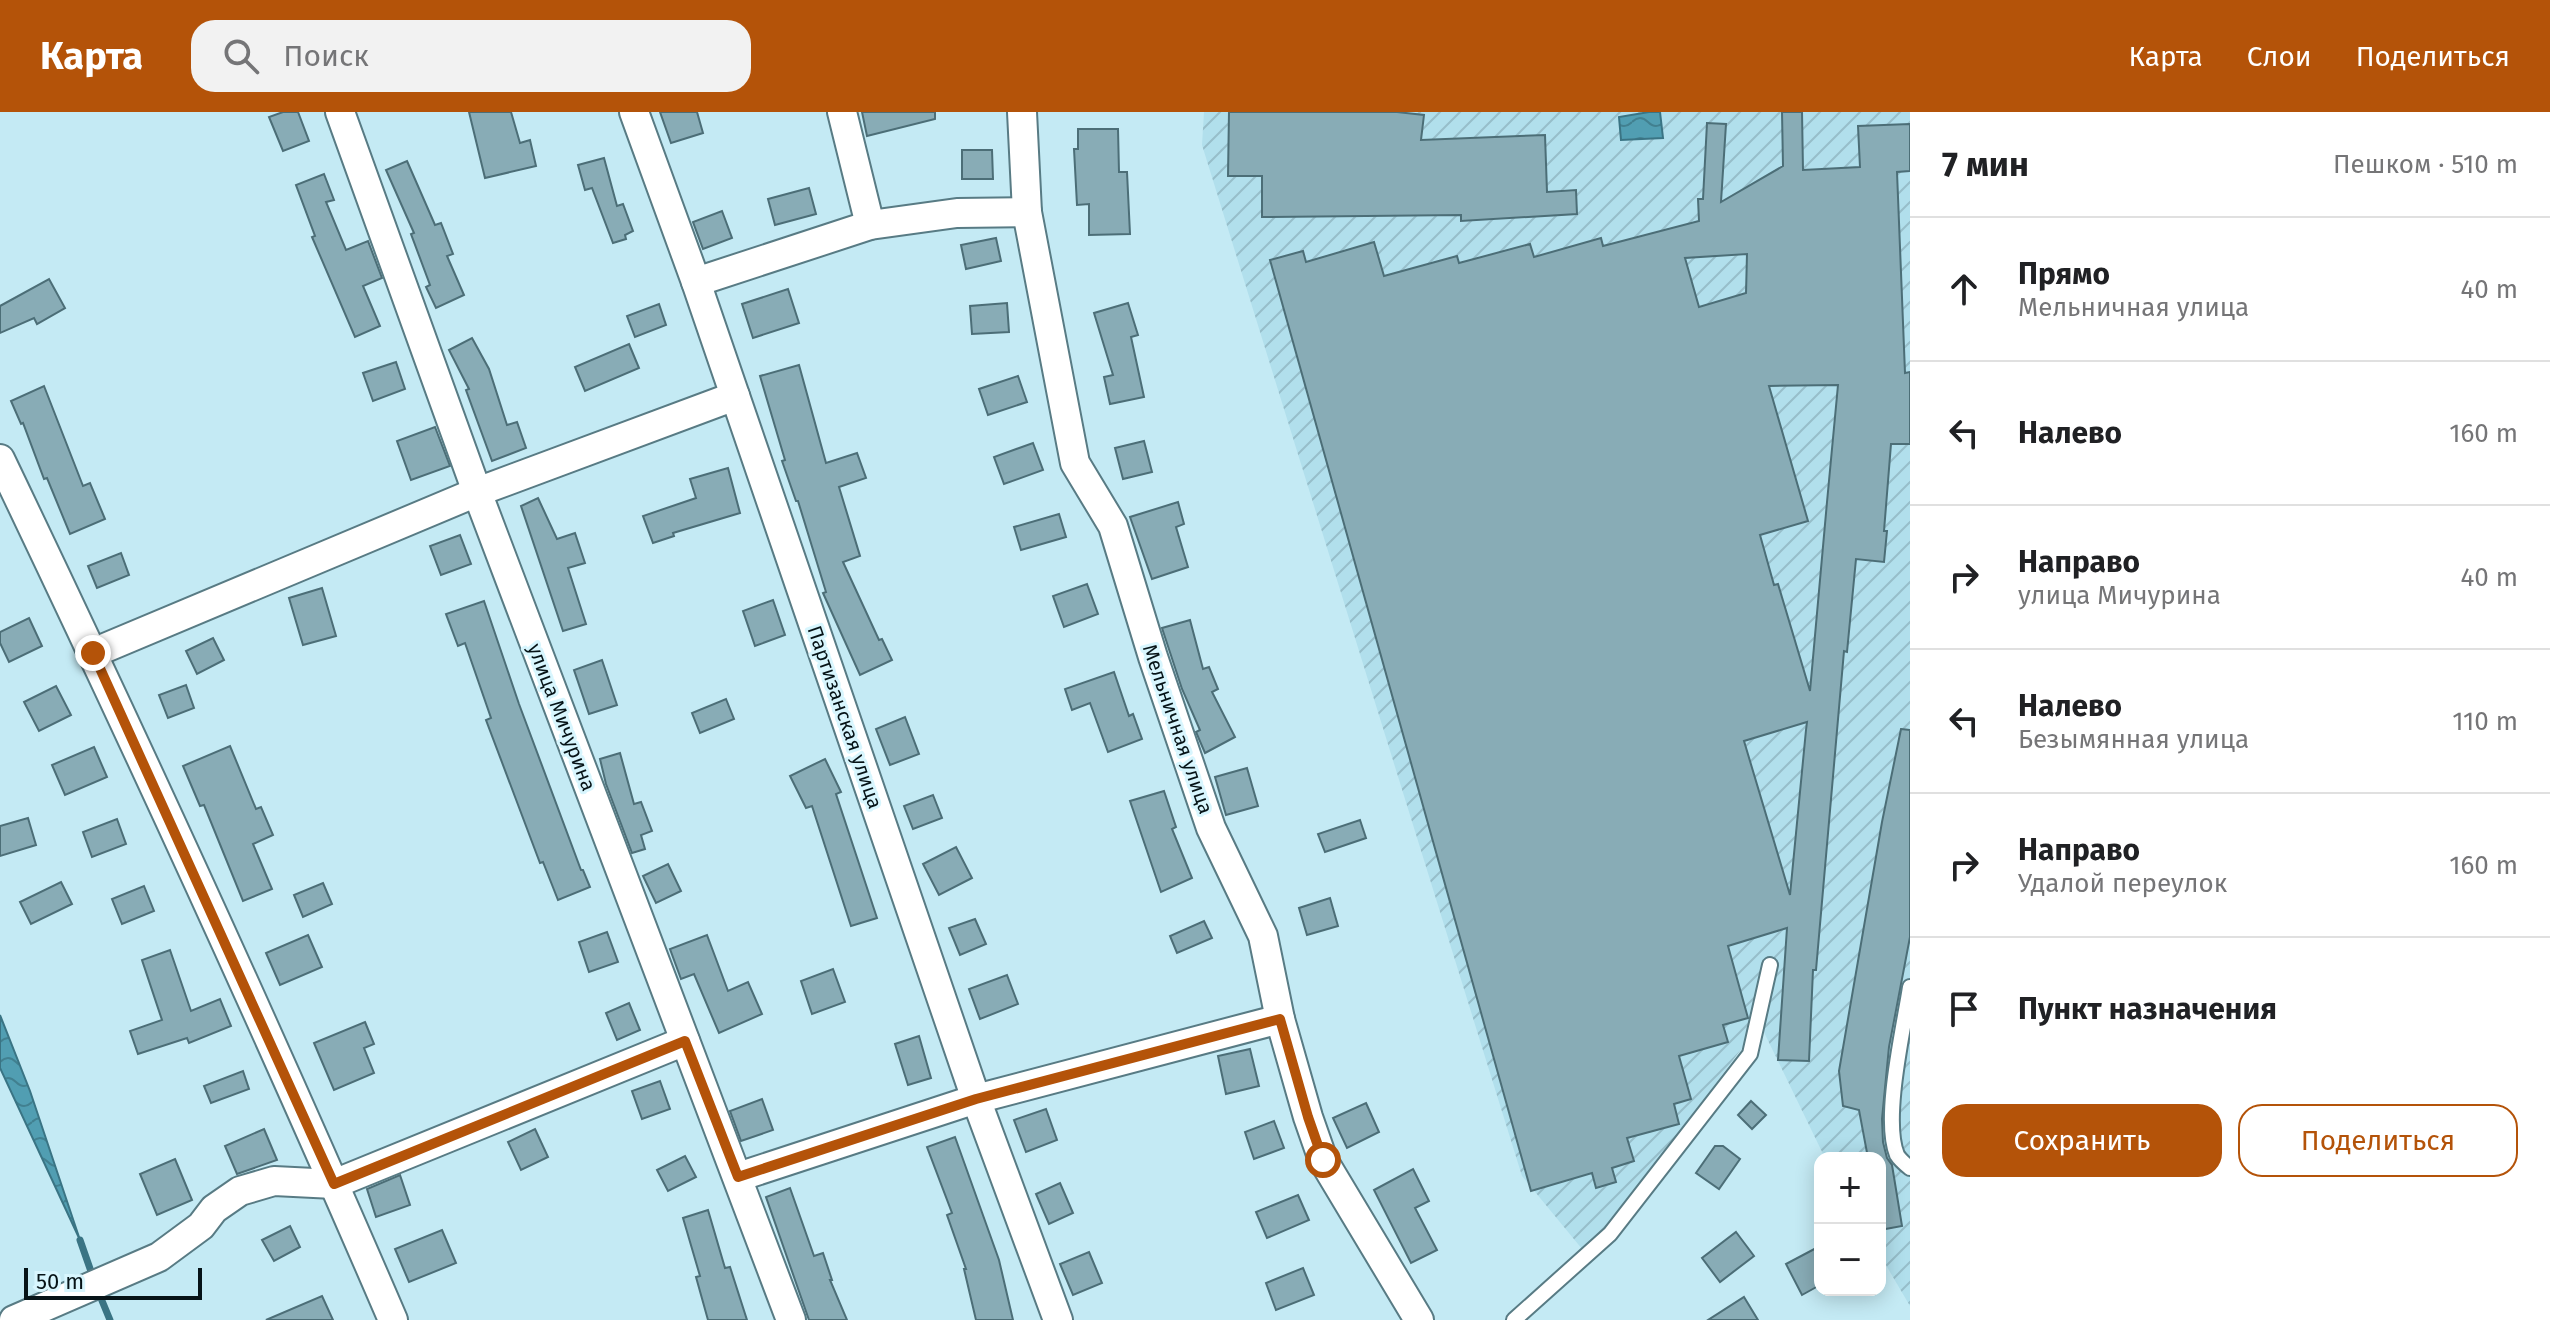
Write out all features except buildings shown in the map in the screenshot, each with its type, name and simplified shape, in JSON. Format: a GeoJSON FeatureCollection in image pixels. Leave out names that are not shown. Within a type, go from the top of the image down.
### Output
{"type":"FeatureCollection","features":[{"type":"Feature","properties":{"kind":"street","name":"улица Мичурина"},"geometry":{"type":"LineString","coordinates":[[340,112],[477,492],[791,1320]]}},
{"type":"Feature","properties":{"kind":"street","name":"Партизанская улица"},"geometry":{"type":"LineString","coordinates":[[634,112],[696,282],[976,1099],[1058,1320]]}},
{"type":"Feature","properties":{"kind":"street"},"geometry":{"type":"LineString","coordinates":[[842,112],[870,225]]}},
{"type":"Feature","properties":{"kind":"street","name":"Мельничная улица"},"geometry":{"type":"LineString","coordinates":[[1022,112],[1027,212],[1075,463],[1113,526],[1211,828],[1263,936],[1280,1019],[1323,1160],[1419,1320]]}},
{"type":"Feature","properties":{"kind":"street"},"geometry":{"type":"LineString","coordinates":[[696,282],[870,225],[957,213],[1027,212]]}},
{"type":"Feature","properties":{"kind":"street"},"geometry":{"type":"LineString","coordinates":[[93,653],[477,492],[735,396]]}},
{"type":"Feature","properties":{"kind":"street"},"geometry":{"type":"LineString","coordinates":[[0,459],[93,653],[393,1320]]}},
{"type":"Feature","properties":{"kind":"street"},"geometry":{"type":"LineString","coordinates":[[738,1177],[976,1099],[1280,1019]]}},
{"type":"Feature","properties":{"kind":"street"},"geometry":{"type":"LineString","coordinates":[[14,1320],[159,1257],[201,1226],[214,1209],[240,1191],[274,1181],[334,1184],[685,1041]]}},
{"type":"Feature","properties":{"kind":"lane"},"geometry":{"type":"LineString","coordinates":[[1514,1320],[1610,1234],[1750,1054],[1770,965]]}},
{"type":"Feature","properties":{"kind":"lane"},"geometry":{"type":"LineString","coordinates":[[1910,987],[1891,1110],[1892,1137],[1898,1158],[1910,1168]]}},
{"type":"Feature","properties":{"kind":"shaded area"},"geometry":{"type":"Polygon","coordinates":[[[1204,112],[1910,112],[1910,1306],[1886,1265],[1886,1152],[1822,1152],[1760,1024],[1587,1255],[1522,1176],[1202,145],[1204,112]]]}},
{"type":"Feature","properties":{"kind":"water"},"geometry":{"type":"Polygon","coordinates":[[[1660,112],[1663,138],[1621,140],[1619,117],[1660,112]]]}},
{"type":"Feature","properties":{"kind":"water"},"geometry":{"type":"Polygon","coordinates":[[[0,1015],[30,1091],[80,1240],[0,1068],[0,1015]]]}},
{"type":"Feature","properties":{"kind":"waterway"},"geometry":{"type":"LineString","coordinates":[[80,1240],[94,1280]]}},
{"type":"Feature","properties":{"kind":"waterway"},"geometry":{"type":"LineString","coordinates":[[98,1291],[110,1320]]}},
{"type":"Feature","properties":{"kind":"route"},"geometry":{"type":"LineString","coordinates":[[93,653],[334,1184],[685,1041],[738,1177],[976,1099],[1280,1019],[1323,1160]]}}]}
